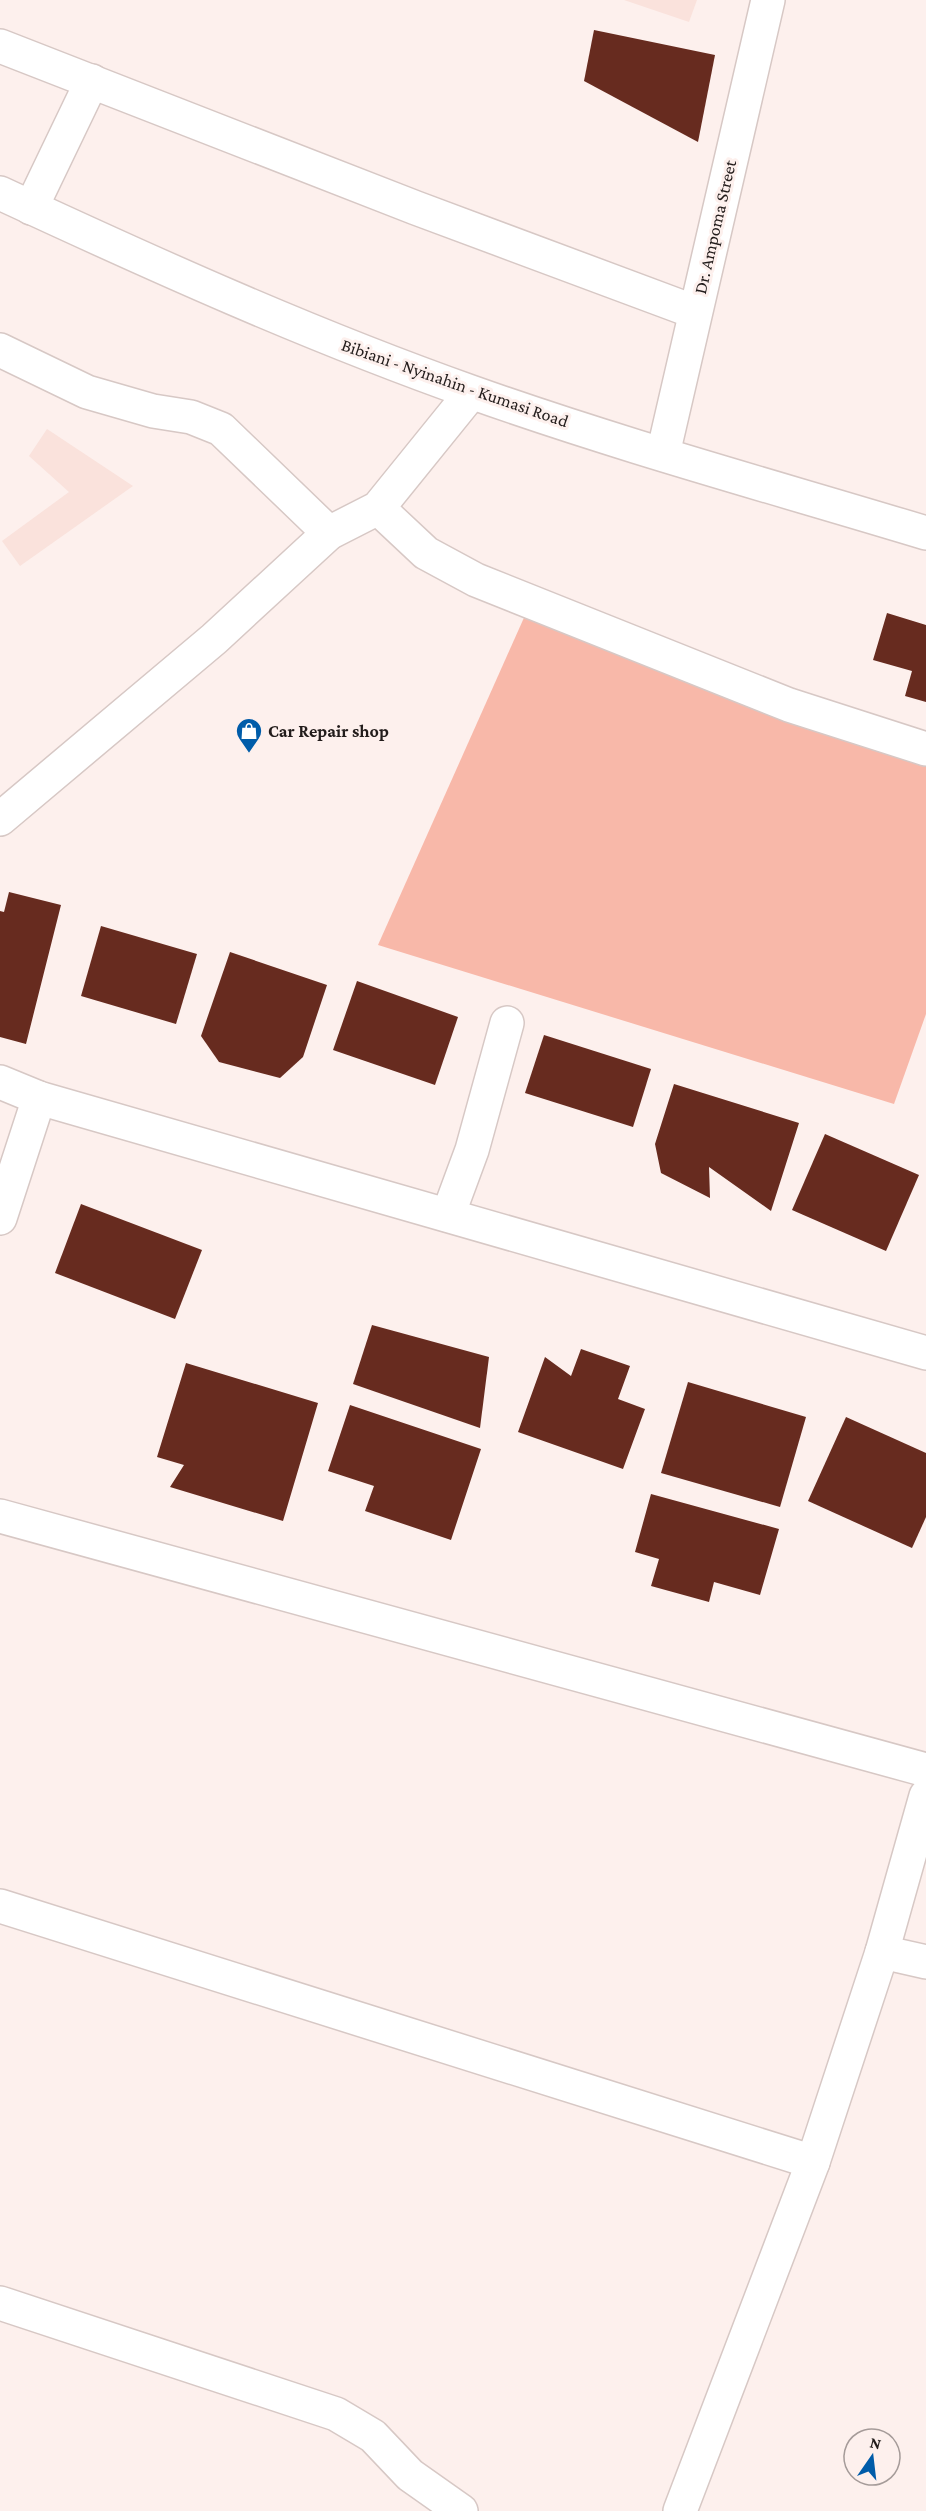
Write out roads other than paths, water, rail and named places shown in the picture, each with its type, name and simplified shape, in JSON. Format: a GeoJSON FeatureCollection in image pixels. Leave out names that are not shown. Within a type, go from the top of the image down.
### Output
{"type":"FeatureCollection","features":[{"type":"Feature","properties":{"kind":"street","name":"Dr. Ampoma Street"},"geometry":{"type":"LineString","coordinates":[[663,454],[768,0]]}},
{"type":"Feature","properties":{"kind":"street"},"geometry":{"type":"LineString","coordinates":[[0,45],[416,208],[695,312]]}},
{"type":"Feature","properties":{"kind":"street"},"geometry":{"type":"LineString","coordinates":[[31,207],[92,81]]}},
{"type":"Feature","properties":{"kind":"street","name":"Bibiani - Nyinahin - Kumasi Road"},"geometry":{"type":"LineString","coordinates":[[0,193],[290,324],[471,393],[663,454],[926,533]]}},
{"type":"Feature","properties":{"kind":"street"},"geometry":{"type":"LineString","coordinates":[[0,350],[87,392],[153,411],[191,417],[221,429],[329,533]]}},
{"type":"Feature","properties":{"kind":"street"},"geometry":{"type":"LineString","coordinates":[[0,819],[214,639],[329,533],[378,508],[471,393]]}},
{"type":"Feature","properties":{"kind":"street"},"geometry":{"type":"LineString","coordinates":[[378,508],[426,553],[476,580],[789,705],[926,749]]}},
{"type":"Feature","properties":{"kind":"street"},"geometry":{"type":"LineString","coordinates":[[448,1215],[472,1150],[507,1023]]}},
{"type":"Feature","properties":{"kind":"street"},"geometry":{"type":"LineString","coordinates":[[0,1082],[39,1098],[926,1353]]}},
{"type":"Feature","properties":{"kind":"street"},"geometry":{"type":"LineString","coordinates":[[0,1218],[39,1098]]}},
{"type":"Feature","properties":{"kind":"street"},"geometry":{"type":"LineString","coordinates":[[0,1516],[926,1770]]}},
{"type":"Feature","properties":{"kind":"street"},"geometry":{"type":"LineString","coordinates":[[680,2511],[813,2162],[882,1952],[926,1796]]}},
{"type":"Feature","properties":{"kind":"street"},"geometry":{"type":"LineString","coordinates":[[0,1906],[813,2162]]}},
{"type":"Feature","properties":{"kind":"street"},"geometry":{"type":"LineString","coordinates":[[882,1952],[926,1962]]}},
{"type":"Feature","properties":{"kind":"street"},"geometry":{"type":"LineString","coordinates":[[0,2303],[336,2414],[374,2436],[410,2475],[461,2511]]}},
{"type":"Feature","properties":{"kind":"place","name":"Car Repair shop"},"geometry":{"type":"Point","coordinates":[249,754]}}]}
